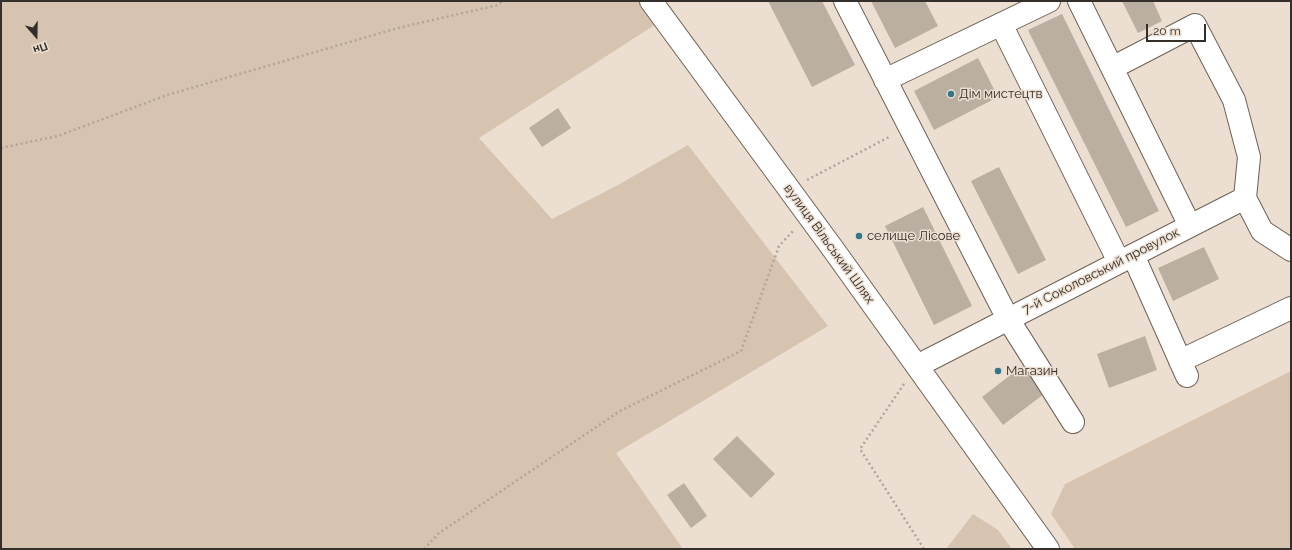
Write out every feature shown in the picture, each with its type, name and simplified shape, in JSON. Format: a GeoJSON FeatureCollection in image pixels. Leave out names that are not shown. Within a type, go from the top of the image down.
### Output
{"type":"FeatureCollection","features":[{"type":"Feature","properties":{"kind":"street","name":"вулиця Вільський Шлях"},"geometry":{"type":"LineString","coordinates":[[651,1],[1006,488],[1048,549]]}},
{"type":"Feature","properties":{"kind":"street"},"geometry":{"type":"LineString","coordinates":[[845,1],[1008,319],[1073,422]]}},
{"type":"Feature","properties":{"kind":"street"},"geometry":{"type":"LineString","coordinates":[[885,80],[1049,1]]}},
{"type":"Feature","properties":{"kind":"street","name":"7-й Соколовський провулок"},"geometry":{"type":"LineString","coordinates":[[917,366],[1190,226],[1079,1]]}},
{"type":"Feature","properties":{"kind":"street"},"geometry":{"type":"LineString","coordinates":[[1001,24],[1184,368],[1291,308]]}},
{"type":"Feature","properties":{"kind":"street"},"geometry":{"type":"LineString","coordinates":[[1112,68],[1195,25],[1234,100],[1249,157],[1245,198],[1262,231],[1291,250]]}},
{"type":"Feature","properties":{"kind":"street"},"geometry":{"type":"LineString","coordinates":[[1190,226],[1245,198]]}},
{"type":"Feature","properties":{"kind":"path"},"geometry":{"type":"LineString","coordinates":[[1,148],[58,136],[167,95],[398,28],[498,5],[502,1]]}},
{"type":"Feature","properties":{"kind":"path"},"geometry":{"type":"LineString","coordinates":[[789,189],[909,127]]}},
{"type":"Feature","properties":{"kind":"path"},"geometry":{"type":"LineString","coordinates":[[424,549],[439,533],[620,411],[740,351],[780,246],[808,215]]}},
{"type":"Feature","properties":{"kind":"path"},"geometry":{"type":"LineString","coordinates":[[917,366],[860,449],[924,549]]}},
{"type":"Feature","properties":{"kind":"shaded area"},"geometry":{"type":"Polygon","coordinates":[[[1,1],[651,1],[664,19],[479,138],[552,219],[618,185],[688,145],[828,326],[616,453],[683,549],[1,549],[1,1]]]}},
{"type":"Feature","properties":{"kind":"shaded area"},"geometry":{"type":"Polygon","coordinates":[[[1291,371],[1291,549],[1075,549],[1051,514],[1065,484],[1291,371]]]}},
{"type":"Feature","properties":{"kind":"shaded area"},"geometry":{"type":"Polygon","coordinates":[[[973,514],[998,530],[1012,549],[946,549],[973,514]]]}},
{"type":"Feature","properties":{"kind":"building"},"geometry":{"type":"Polygon","coordinates":[[[768,1],[822,1],[855,65],[812,87],[768,1]]]}},
{"type":"Feature","properties":{"kind":"building"},"geometry":{"type":"Polygon","coordinates":[[[871,1],[925,1],[938,26],[895,48],[871,1]]]}},
{"type":"Feature","properties":{"kind":"building"},"geometry":{"type":"Polygon","coordinates":[[[1122,1],[1153,1],[1162,21],[1138,33],[1122,1]]]}},
{"type":"Feature","properties":{"kind":"building"},"geometry":{"type":"Polygon","coordinates":[[[1062,14],[1159,211],[1126,227],[1028,30],[1062,14]]]}},
{"type":"Feature","properties":{"kind":"building"},"geometry":{"type":"Polygon","coordinates":[[[978,58],[998,97],[934,130],[914,91],[978,58]]]}},
{"type":"Feature","properties":{"kind":"building"},"geometry":{"type":"Polygon","coordinates":[[[558,108],[571,128],[542,147],[529,128],[558,108]]]}},
{"type":"Feature","properties":{"kind":"building"},"geometry":{"type":"Polygon","coordinates":[[[999,167],[1046,260],[1018,274],[971,181],[999,167]]]}},
{"type":"Feature","properties":{"kind":"building"},"geometry":{"type":"Polygon","coordinates":[[[923,207],[972,306],[934,325],[885,226],[923,207]]]}},
{"type":"Feature","properties":{"kind":"building"},"geometry":{"type":"Polygon","coordinates":[[[1204,247],[1219,279],[1173,301],[1158,268],[1204,247]]]}},
{"type":"Feature","properties":{"kind":"building"},"geometry":{"type":"Polygon","coordinates":[[[1145,336],[1157,370],[1109,388],[1097,354],[1145,336]]]}},
{"type":"Feature","properties":{"kind":"building"},"geometry":{"type":"Polygon","coordinates":[[[1022,366],[1044,394],[1003,425],[982,397],[1022,366]]]}},
{"type":"Feature","properties":{"kind":"building"},"geometry":{"type":"Polygon","coordinates":[[[737,436],[775,474],[751,498],[713,459],[737,436]]]}},
{"type":"Feature","properties":{"kind":"building"},"geometry":{"type":"Polygon","coordinates":[[[684,483],[707,516],[691,528],[667,495],[684,483]]]}},
{"type":"Feature","properties":{"kind":"place","name":"Дім мистецтв"},"geometry":{"type":"Point","coordinates":[951,94]}},
{"type":"Feature","properties":{"kind":"place","name":"селище Лісове"},"geometry":{"type":"Point","coordinates":[859,236]}},
{"type":"Feature","properties":{"kind":"place","name":"Магазин"},"geometry":{"type":"Point","coordinates":[998,371]}}]}
